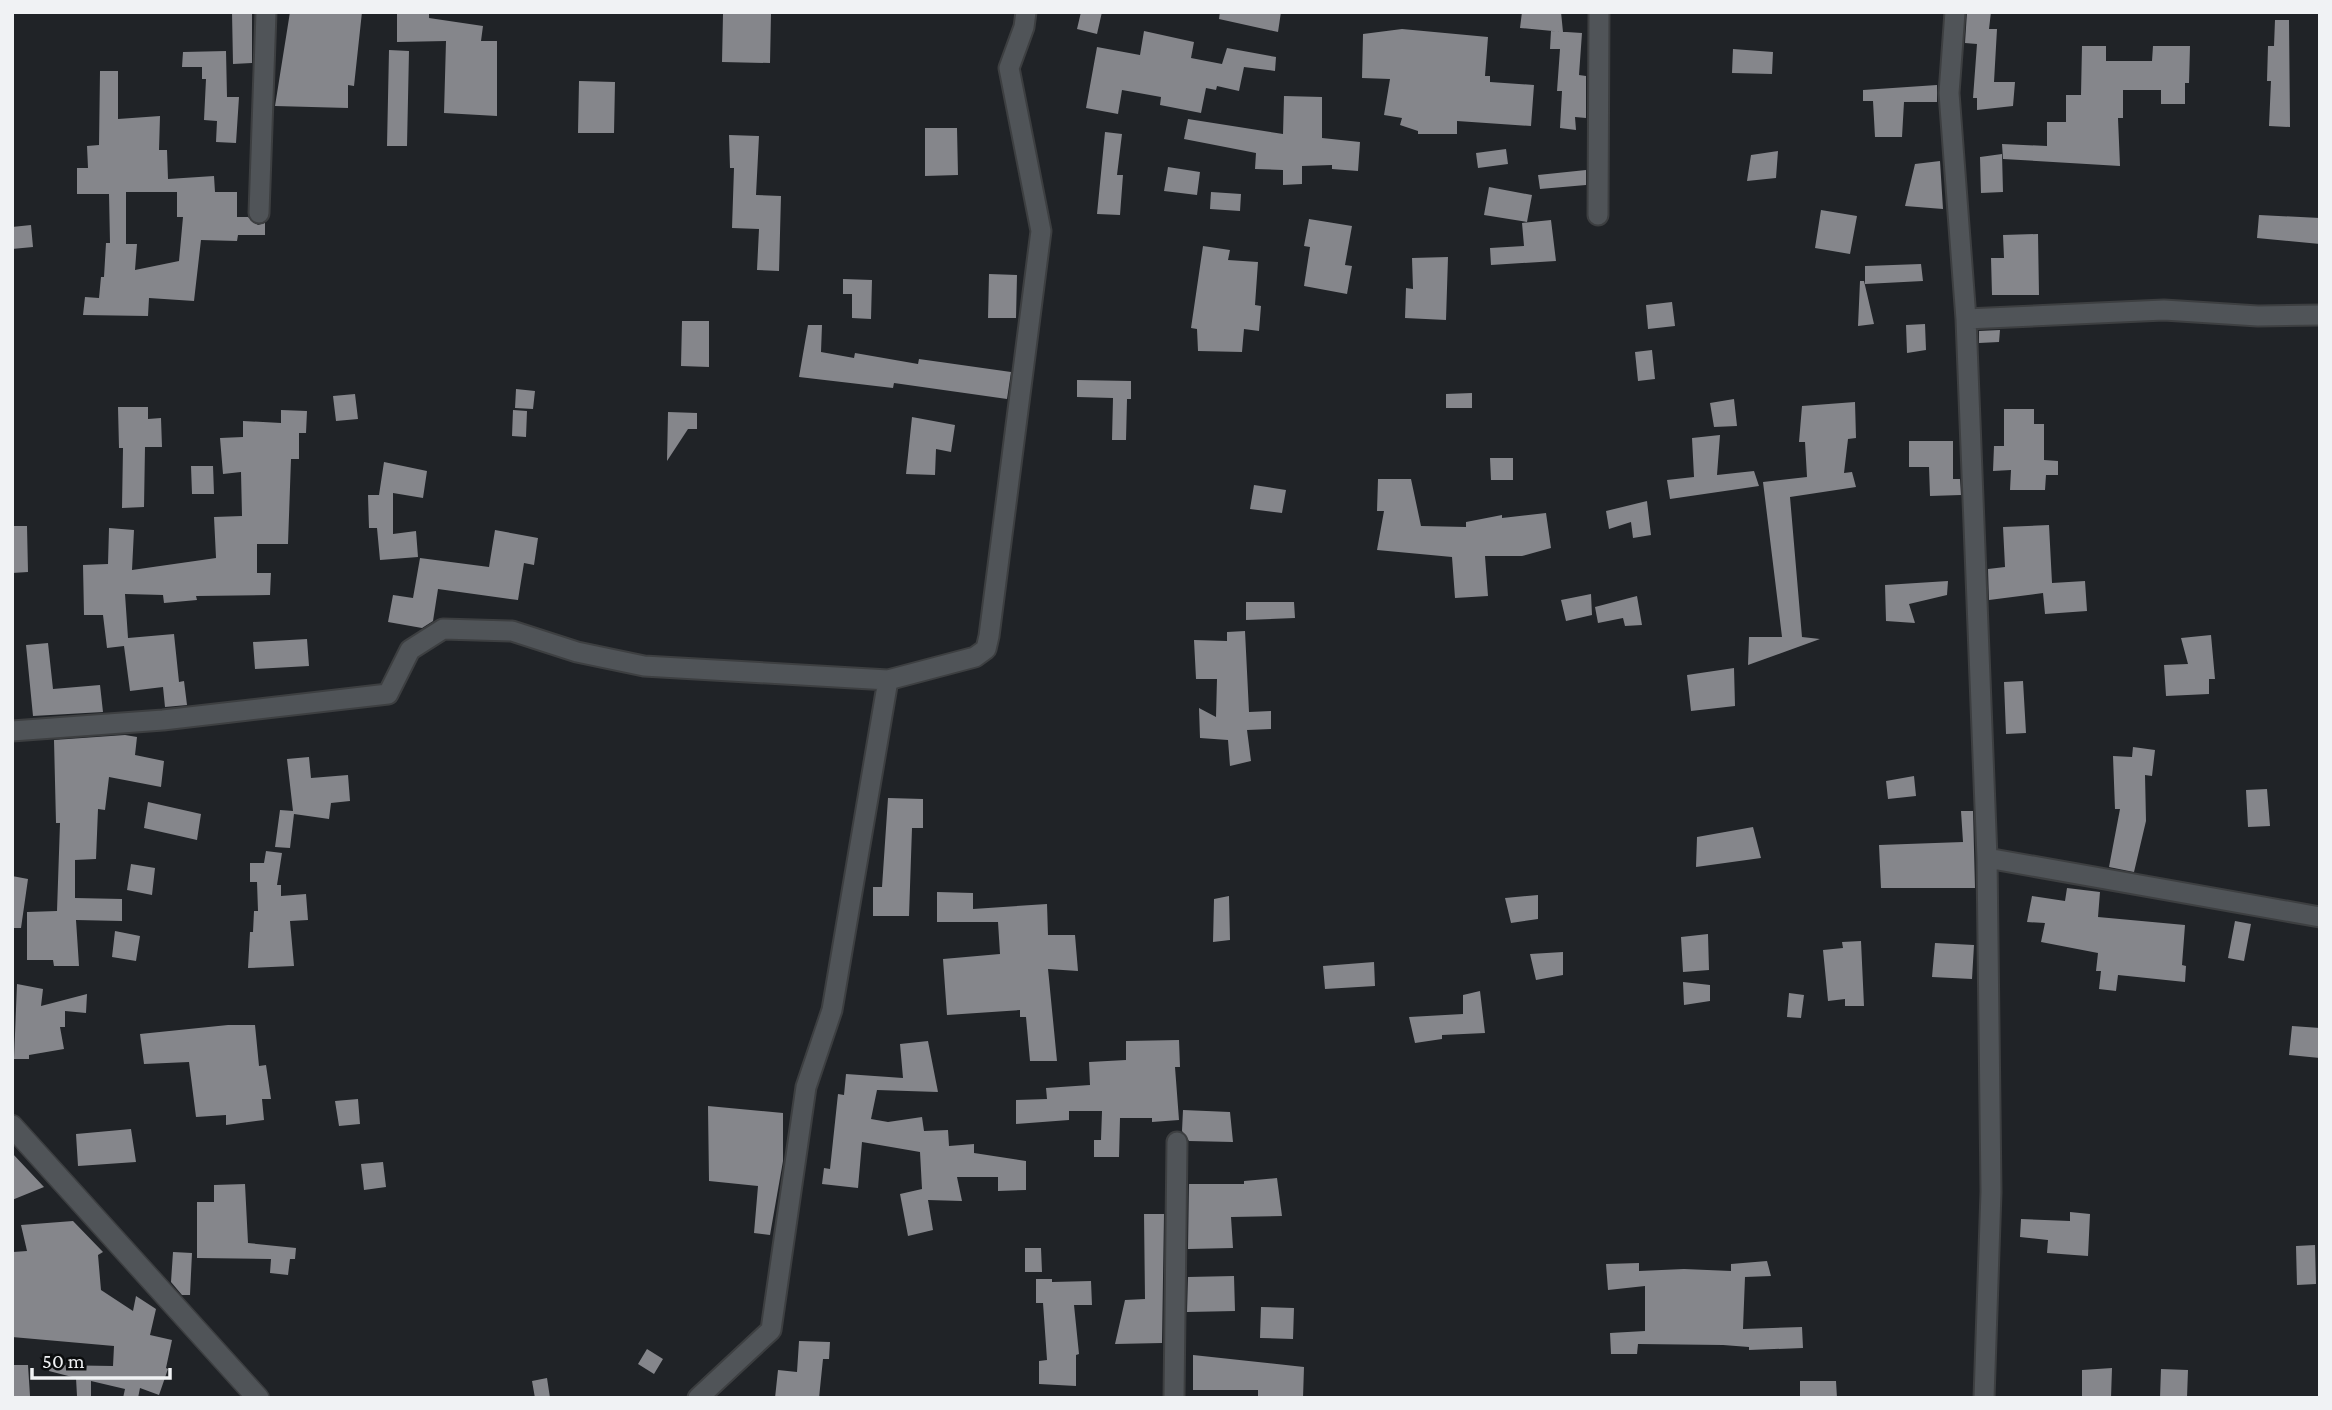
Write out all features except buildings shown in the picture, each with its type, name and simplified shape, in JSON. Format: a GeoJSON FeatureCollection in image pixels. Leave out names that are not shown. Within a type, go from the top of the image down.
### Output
{"type":"FeatureCollection","features":[{"type":"Feature","properties":{"kind":"street"},"geometry":{"type":"LineString","coordinates":[[258,213],[266,12]]}},
{"type":"Feature","properties":{"kind":"street"},"geometry":{"type":"LineString","coordinates":[[12,731],[163,720],[388,694],[410,650],[443,629],[512,631],[577,652],[644,666],[888,680],[975,657],[986,649],[989,636],[1041,231],[1009,68],[1024,27],[1026,12]]}},
{"type":"Feature","properties":{"kind":"street"},"geometry":{"type":"LineString","coordinates":[[1598,215],[1599,12]]}},
{"type":"Feature","properties":{"kind":"street"},"geometry":{"type":"LineString","coordinates":[[1955,12],[1949,93],[1966,319],[1987,858],[1992,1192],[1984,1398]]}},
{"type":"Feature","properties":{"kind":"street"},"geometry":{"type":"LineString","coordinates":[[1966,319],[2164,310],[2258,316],[2320,315]]}},
{"type":"Feature","properties":{"kind":"street"},"geometry":{"type":"LineString","coordinates":[[698,1398],[771,1330],[806,1087],[832,1010],[888,680]]}},
{"type":"Feature","properties":{"kind":"street"},"geometry":{"type":"LineString","coordinates":[[1987,858],[2320,917]]}},
{"type":"Feature","properties":{"kind":"street"},"geometry":{"type":"LineString","coordinates":[[12,1126],[258,1398]]}},
{"type":"Feature","properties":{"kind":"street"},"geometry":{"type":"LineString","coordinates":[[1174,1398],[1177,1142]]}}]}
